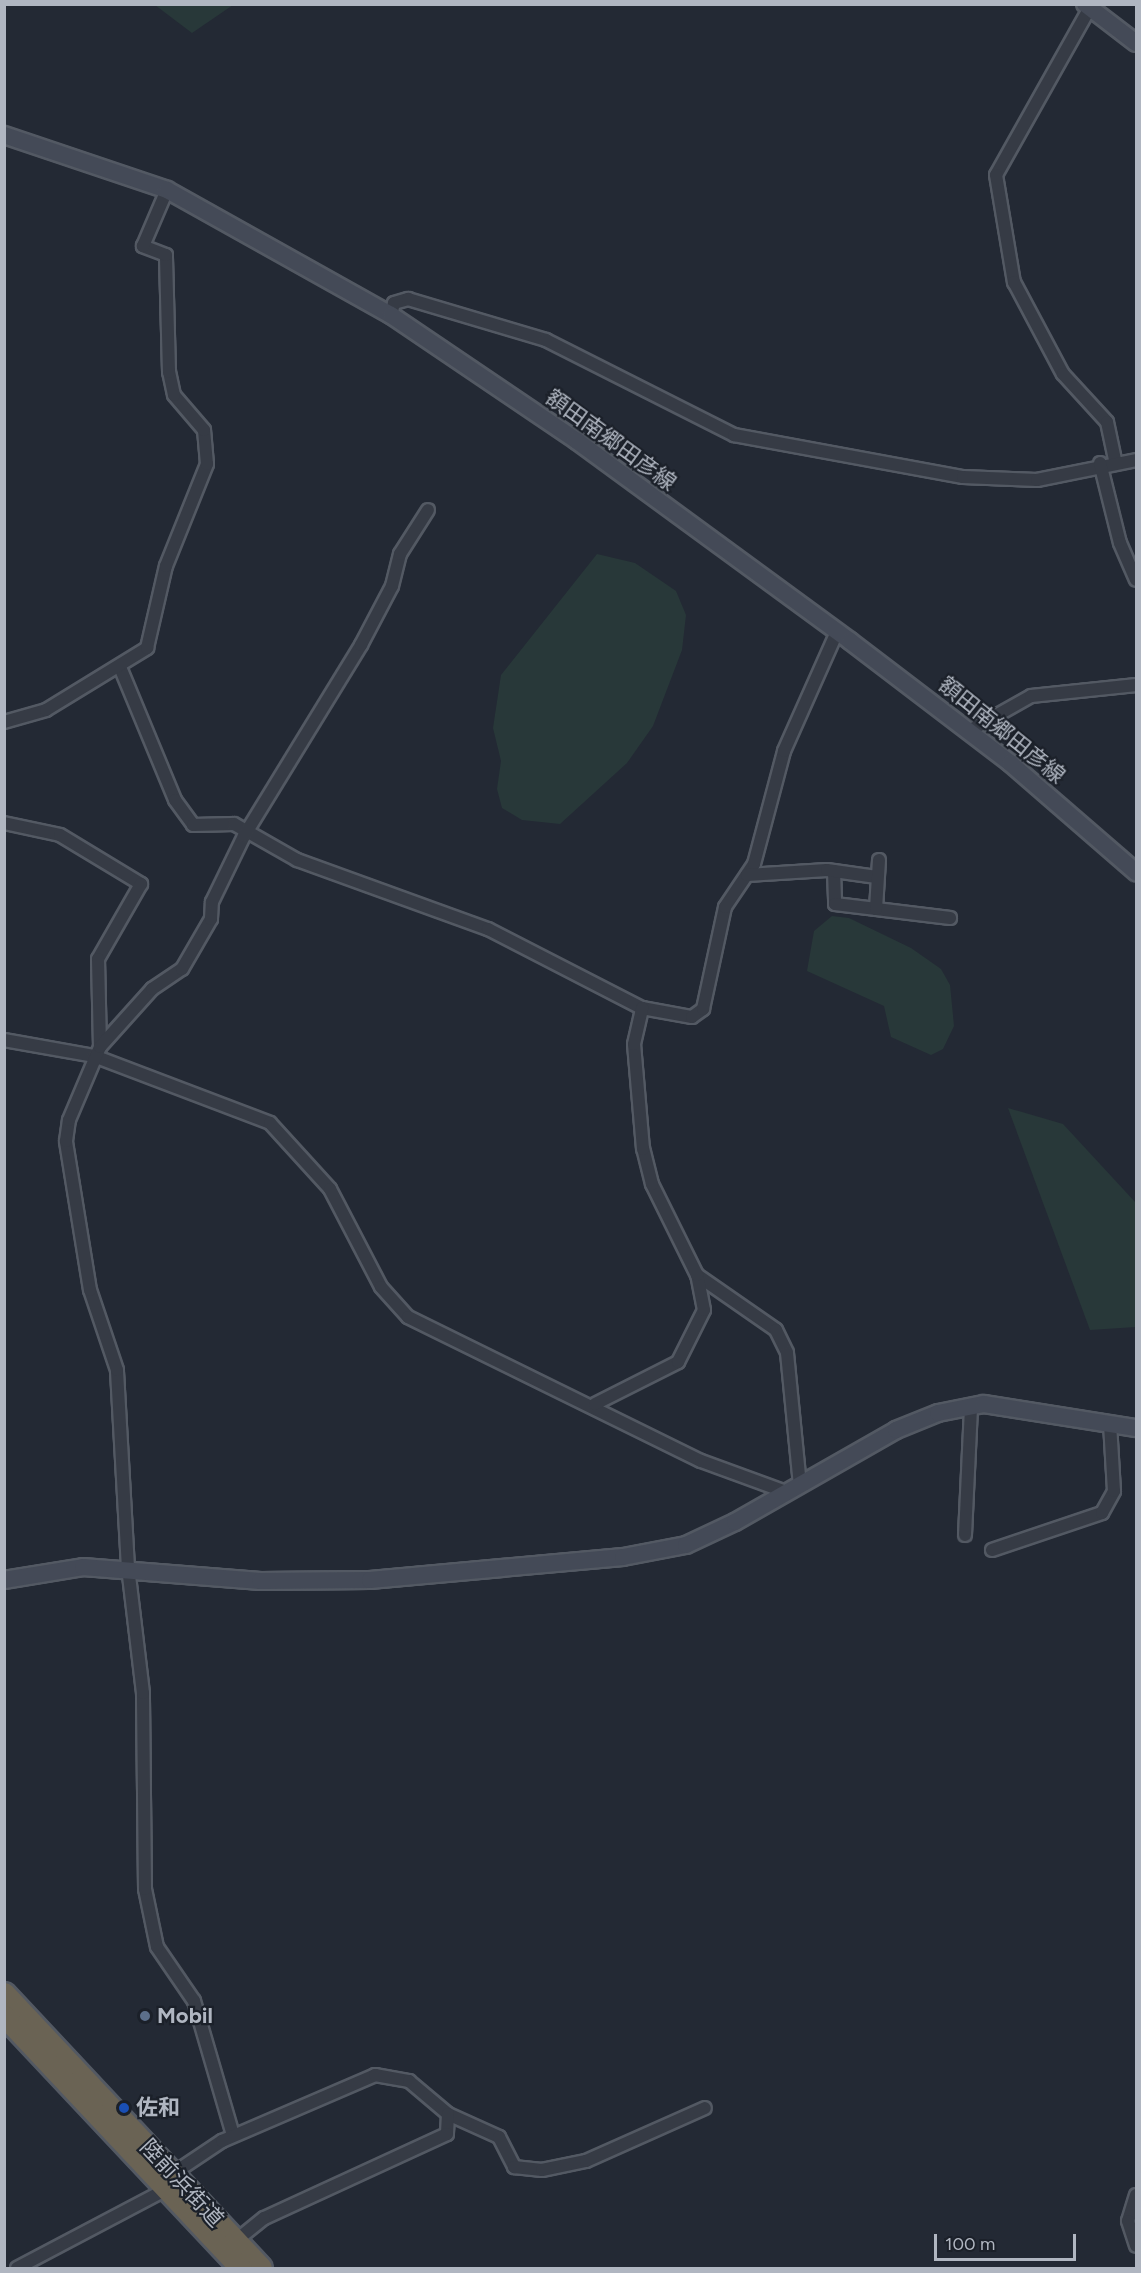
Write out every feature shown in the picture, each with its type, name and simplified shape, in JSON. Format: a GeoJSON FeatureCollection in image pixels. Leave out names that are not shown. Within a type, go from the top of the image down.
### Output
{"type":"FeatureCollection","features":[{"type":"Feature","properties":{"kind":"highway","name":"陸前浜街道"},"geometry":{"type":"LineString","coordinates":[[4,1993],[171,2181],[241,2268]]}},
{"type":"Feature","properties":{"kind":"highway","name":"陸前浜街道"},"geometry":{"type":"LineString","coordinates":[[4,2016],[261,2268]]}},
{"type":"Feature","properties":{"kind":"main road"},"geometry":{"type":"LineString","coordinates":[[1090,6],[1137,43]]}},
{"type":"Feature","properties":{"kind":"main road","name":"額田南郷田彦線"},"geometry":{"type":"LineString","coordinates":[[4,135],[167,190],[391,315],[577,441],[837,632],[969,731],[1137,872]]}},
{"type":"Feature","properties":{"kind":"main road"},"geometry":{"type":"LineString","coordinates":[[4,1580],[59,1568],[128,1568],[260,1581],[369,1580],[622,1557],[686,1545],[793,1489],[896,1430],[971,1407],[1038,1408],[1137,1428]]}},
{"type":"Feature","properties":{"kind":"street"},"geometry":{"type":"LineString","coordinates":[[1090,6],[996,175],[1014,282],[1063,374],[1107,422],[1115,461]]}},
{"type":"Feature","properties":{"kind":"street"},"geometry":{"type":"LineString","coordinates":[[4,722],[46,710],[120,667],[147,648],[166,566],[207,464],[204,430],[174,394],[171,383],[166,255],[142,246],[167,190]]}},
{"type":"Feature","properties":{"kind":"street"},"geometry":{"type":"LineString","coordinates":[[391,315],[394,303],[408,299],[546,340],[734,435],[963,477],[1037,480],[1115,461],[1137,460]]}},
{"type":"Feature","properties":{"kind":"street"},"geometry":{"type":"LineString","coordinates":[[1100,464],[1120,543],[1137,580]]}},
{"type":"Feature","properties":{"kind":"street"},"geometry":{"type":"LineString","coordinates":[[233,2135],[194,2001],[157,1947],[145,1889],[143,1693],[128,1568],[117,1370],[90,1290],[66,1142],[69,1120],[97,1051],[152,989],[182,969],[249,831],[361,645],[392,585],[400,554],[428,510]]}},
{"type":"Feature","properties":{"kind":"street"},"geometry":{"type":"LineString","coordinates":[[120,667],[185,817],[193,825],[234,824],[297,860],[488,929],[642,1008],[699,1015],[725,907],[747,875],[784,751],[837,632]]}},
{"type":"Feature","properties":{"kind":"street"},"geometry":{"type":"LineString","coordinates":[[969,731],[1031,696],[1137,685]]}},
{"type":"Feature","properties":{"kind":"street"},"geometry":{"type":"LineString","coordinates":[[4,823],[60,835],[141,884],[98,959],[97,1051]]}},
{"type":"Feature","properties":{"kind":"street"},"geometry":{"type":"LineString","coordinates":[[876,909],[879,860]]}},
{"type":"Feature","properties":{"kind":"street"},"geometry":{"type":"LineString","coordinates":[[747,875],[834,871],[877,877]]}},
{"type":"Feature","properties":{"kind":"street"},"geometry":{"type":"LineString","coordinates":[[834,871],[835,904],[950,918]]}},
{"type":"Feature","properties":{"kind":"street"},"geometry":{"type":"LineString","coordinates":[[595,1404],[686,1353],[704,1310],[697,1275],[652,1184],[643,1149],[634,1044],[642,1008]]}},
{"type":"Feature","properties":{"kind":"street"},"geometry":{"type":"LineString","coordinates":[[4,1040],[97,1051],[270,1124],[330,1189],[381,1287],[408,1317],[595,1404],[702,1461],[793,1489],[787,1353],[776,1330],[697,1275]]}},
{"type":"Feature","properties":{"kind":"street"},"geometry":{"type":"LineString","coordinates":[[965,1535],[971,1407]]}},
{"type":"Feature","properties":{"kind":"street"},"geometry":{"type":"LineString","coordinates":[[992,1550],[1102,1513],[1114,1491],[1110,1424]]}},
{"type":"Feature","properties":{"kind":"street"},"geometry":{"type":"LineString","coordinates":[[17,2268],[171,2181],[233,2135],[375,2075],[409,2081],[448,2114],[499,2137],[514,2166],[542,2170],[586,2162],[705,2108]]}},
{"type":"Feature","properties":{"kind":"street"},"geometry":{"type":"LineString","coordinates":[[236,2241],[264,2218],[447,2134],[448,2114]]}},
{"type":"Feature","properties":{"kind":"street"},"geometry":{"type":"LineString","coordinates":[[1137,2195],[1128,2221],[1137,2246]]}},
{"type":"Feature","properties":{"kind":"shaded area"},"geometry":{"type":"Polygon","coordinates":[[[155,5],[233,5],[192,33],[155,5]]]}},
{"type":"Feature","properties":{"kind":"shaded area"},"geometry":{"type":"Polygon","coordinates":[[[597,554],[635,563],[676,591],[686,615],[682,650],[653,726],[627,763],[560,824],[522,820],[502,808],[497,789],[501,761],[493,728],[501,675],[597,554]]]}},
{"type":"Feature","properties":{"kind":"shaded area"},"geometry":{"type":"Polygon","coordinates":[[[832,916],[849,918],[911,948],[941,969],[950,985],[954,1026],[943,1049],[931,1055],[891,1037],[884,1006],[807,971],[814,931],[832,916]]]}},
{"type":"Feature","properties":{"kind":"shaded area"},"geometry":{"type":"Polygon","coordinates":[[[1008,1108],[1063,1124],[1136,1203],[1136,1327],[1090,1330],[1008,1108]]]}},
{"type":"Feature","properties":{"kind":"place","name":"Mobil"},"geometry":{"type":"Point","coordinates":[145,2016]}},
{"type":"Feature","properties":{"kind":"place","name":"佐和"},"geometry":{"type":"Point","coordinates":[124,2108]}}]}
